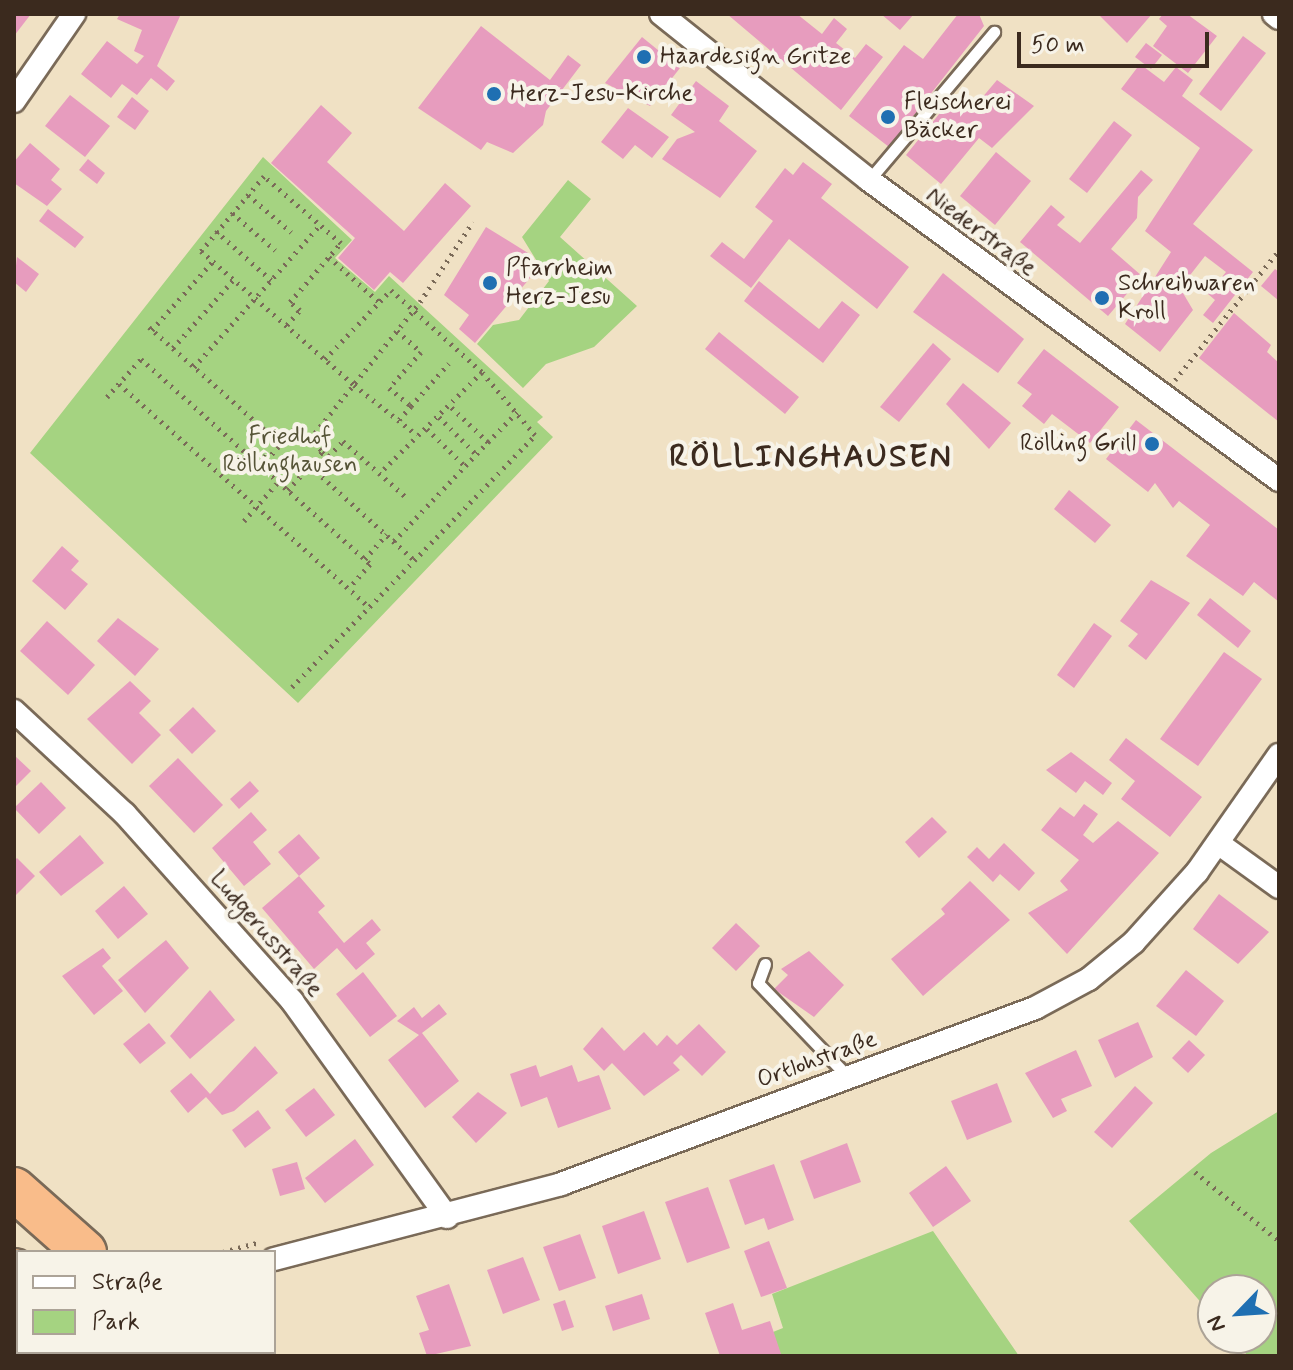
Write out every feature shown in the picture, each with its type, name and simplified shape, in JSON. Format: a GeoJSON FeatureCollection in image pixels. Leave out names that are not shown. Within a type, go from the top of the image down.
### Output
{"type":"FeatureCollection","features":[{"type":"Feature","properties":{"kind":"highway"},"geometry":{"type":"LineString","coordinates":[[14,1189],[83,1250]]}},
{"type":"Feature","properties":{"kind":"street"},"geometry":{"type":"LineString","coordinates":[[14,101],[74,14]]}},
{"type":"Feature","properties":{"kind":"street","name":"Niederstraße"},"geometry":{"type":"LineString","coordinates":[[661,14],[869,180],[1092,348],[1164,393],[1279,480]]}},
{"type":"Feature","properties":{"kind":"street"},"geometry":{"type":"LineString","coordinates":[[1274,14],[1279,18]]}},
{"type":"Feature","properties":{"kind":"street","name":"Ludgerusstraße"},"geometry":{"type":"LineString","coordinates":[[14,711],[125,814],[292,1001],[447,1217]]}},
{"type":"Feature","properties":{"kind":"street","name":"Ortlohstraße"},"geometry":{"type":"LineString","coordinates":[[276,1259],[447,1217],[590,1174],[1035,1008],[1089,979],[1134,942],[1218,843],[1279,755]]}},
{"type":"Feature","properties":{"kind":"street"},"geometry":{"type":"LineString","coordinates":[[1218,843],[1279,887]]}},
{"type":"Feature","properties":{"kind":"lane"},"geometry":{"type":"LineString","coordinates":[[869,180],[994,32]]}},
{"type":"Feature","properties":{"kind":"lane"},"geometry":{"type":"LineString","coordinates":[[765,964],[758,983],[848,1077]]}},
{"type":"Feature","properties":{"kind":"path"},"geometry":{"type":"LineString","coordinates":[[287,325],[300,310],[290,302],[341,243],[264,176],[201,251],[354,385],[417,435]]}},
{"type":"Feature","properties":{"kind":"path"},"geometry":{"type":"LineString","coordinates":[[248,195],[291,232]]}},
{"type":"Feature","properties":{"kind":"path"},"geometry":{"type":"LineString","coordinates":[[232,213],[275,250]]}},
{"type":"Feature","properties":{"kind":"path"},"geometry":{"type":"LineString","coordinates":[[310,439],[414,310],[473,222]]}},
{"type":"Feature","properties":{"kind":"path"},"geometry":{"type":"LineString","coordinates":[[194,367],[320,225]]}},
{"type":"Feature","properties":{"kind":"path"},"geometry":{"type":"LineString","coordinates":[[216,231],[271,280]]}},
{"type":"Feature","properties":{"kind":"path"},"geometry":{"type":"LineString","coordinates":[[1164,393],[1279,250]]}},
{"type":"Feature","properties":{"kind":"path"},"geometry":{"type":"LineString","coordinates":[[329,257],[379,302]]}},
{"type":"Feature","properties":{"kind":"path"},"geometry":{"type":"LineString","coordinates":[[213,261],[150,328],[281,444]]}},
{"type":"Feature","properties":{"kind":"path"},"geometry":{"type":"LineString","coordinates":[[173,348],[234,279]]}},
{"type":"Feature","properties":{"kind":"path"},"geometry":{"type":"LineString","coordinates":[[292,687],[535,435],[520,409],[391,290],[325,359]]}},
{"type":"Feature","properties":{"kind":"path"},"geometry":{"type":"LineString","coordinates":[[397,331],[421,352],[389,388],[411,406]]}},
{"type":"Feature","properties":{"kind":"path"},"geometry":{"type":"LineString","coordinates":[[107,397],[141,359],[370,564],[349,588]]}},
{"type":"Feature","properties":{"kind":"path"},"geometry":{"type":"LineString","coordinates":[[399,420],[449,363]]}},
{"type":"Feature","properties":{"kind":"path"},"geometry":{"type":"LineString","coordinates":[[380,473],[482,372]]}},
{"type":"Feature","properties":{"kind":"path"},"geometry":{"type":"LineString","coordinates":[[119,384],[370,608]]}},
{"type":"Feature","properties":{"kind":"path"},"geometry":{"type":"LineString","coordinates":[[450,406],[488,442]]}},
{"type":"Feature","properties":{"kind":"path"},"geometry":{"type":"LineString","coordinates":[[394,541],[520,409]]}},
{"type":"Feature","properties":{"kind":"path"},"geometry":{"type":"LineString","coordinates":[[439,417],[476,454]]}},
{"type":"Feature","properties":{"kind":"path"},"geometry":{"type":"LineString","coordinates":[[261,466],[296,427],[329,456],[343,441],[408,499]]}},
{"type":"Feature","properties":{"kind":"path"},"geometry":{"type":"LineString","coordinates":[[427,429],[465,466]]}},
{"type":"Feature","properties":{"kind":"path"},"geometry":{"type":"LineString","coordinates":[[288,490],[323,451]]}},
{"type":"Feature","properties":{"kind":"path"},"geometry":{"type":"LineString","coordinates":[[310,466],[415,561]]}},
{"type":"Feature","properties":{"kind":"path"},"geometry":{"type":"LineString","coordinates":[[244,521],[278,482]]}},
{"type":"Feature","properties":{"kind":"path"},"geometry":{"type":"LineString","coordinates":[[365,559],[387,534]]}},
{"type":"Feature","properties":{"kind":"path"},"geometry":{"type":"LineString","coordinates":[[1195,1172],[1279,1241]]}},
{"type":"Feature","properties":{"kind":"path"},"geometry":{"type":"LineString","coordinates":[[231,1250],[255,1244]]}},
{"type":"Feature","properties":{"kind":"green space","name":"Friedhof Röllinghausen"},"geometry":{"type":"Polygon","coordinates":[[[263,157],[352,240],[335,258],[375,292],[389,276],[543,417],[537,422],[553,437],[298,703],[30,453],[263,157]]]}},
{"type":"Feature","properties":{"kind":"green space"},"geometry":{"type":"Polygon","coordinates":[[[568,180],[591,199],[560,237],[637,306],[594,347],[546,364],[523,388],[477,344],[493,325],[519,320],[549,281],[522,237],[568,180]]]}},
{"type":"Feature","properties":{"kind":"green space"},"geometry":{"type":"Polygon","coordinates":[[[1279,1111],[1279,1356],[1246,1354],[1277,1354],[1277,1274],[1197,1274],[1197,1298],[1129,1221],[1211,1153],[1279,1111]]]}},
{"type":"Feature","properties":{"kind":"green space"},"geometry":{"type":"Polygon","coordinates":[[[933,1231],[1019,1356],[781,1356],[773,1332],[783,1328],[772,1294],[933,1231]]]}},
{"type":"Feature","properties":{"kind":"building"},"geometry":{"type":"Polygon","coordinates":[[[14,14],[31,14],[14,36],[14,14]]]}},
{"type":"Feature","properties":{"kind":"building"},"geometry":{"type":"Polygon","coordinates":[[[120,14],[181,14],[157,66],[175,81],[167,91],[151,78],[137,95],[122,84],[111,98],[81,74],[107,41],[137,64],[144,56],[134,51],[142,30],[117,19],[120,14]]]}},
{"type":"Feature","properties":{"kind":"building"},"geometry":{"type":"Polygon","coordinates":[[[727,14],[797,14],[822,34],[834,18],[847,29],[836,43],[855,58],[866,44],[883,57],[841,110],[727,14]]]}},
{"type":"Feature","properties":{"kind":"building"},"geometry":{"type":"Polygon","coordinates":[[[881,14],[914,14],[900,30],[881,14]]]}},
{"type":"Feature","properties":{"kind":"building"},"geometry":{"type":"Polygon","coordinates":[[[958,14],[979,14],[984,26],[889,147],[849,116],[904,45],[923,59],[958,14]]]}},
{"type":"Feature","properties":{"kind":"building"},"geometry":{"type":"Polygon","coordinates":[[[1098,14],[1152,14],[1127,43],[1098,14]]]}},
{"type":"Feature","properties":{"kind":"building"},"geometry":{"type":"Polygon","coordinates":[[[1163,14],[1187,14],[1217,36],[1188,73],[1153,46],[1167,26],[1159,19],[1163,14]]]}},
{"type":"Feature","properties":{"kind":"building","name":"Herz-Jesu-Kirche"},"geometry":{"type":"Polygon","coordinates":[[[481,26],[550,80],[568,55],[581,65],[546,111],[543,125],[513,153],[487,142],[481,150],[418,108],[481,26]]]}},
{"type":"Feature","properties":{"kind":"building"},"geometry":{"type":"Polygon","coordinates":[[[1243,36],[1266,53],[1221,111],[1199,94],[1243,36]]]}},
{"type":"Feature","properties":{"kind":"building"},"geometry":{"type":"Polygon","coordinates":[[[642,37],[680,68],[650,106],[605,83],[642,37]]]}},
{"type":"Feature","properties":{"kind":"building"},"geometry":{"type":"Polygon","coordinates":[[[1146,43],[1162,55],[1151,69],[1135,57],[1146,43]]]}},
{"type":"Feature","properties":{"kind":"building"},"geometry":{"type":"Polygon","coordinates":[[[1140,64],[1164,82],[1176,67],[1193,80],[1182,96],[1253,150],[1193,224],[1253,272],[1213,323],[1203,315],[1215,300],[1208,294],[1226,272],[1205,256],[1180,288],[1193,310],[1160,352],[1125,324],[1171,252],[1145,231],[1200,148],[1121,89],[1140,64]]]}},
{"type":"Feature","properties":{"kind":"building"},"geometry":{"type":"Polygon","coordinates":[[[997,80],[1034,106],[992,148],[979,138],[941,184],[906,155],[952,98],[970,112],[997,80]]]}},
{"type":"Feature","properties":{"kind":"building"},"geometry":{"type":"Polygon","coordinates":[[[696,81],[729,106],[719,121],[757,151],[720,198],[662,159],[677,139],[695,132],[671,115],[696,81]]]}},
{"type":"Feature","properties":{"kind":"building"},"geometry":{"type":"Polygon","coordinates":[[[70,95],[110,126],[85,157],[45,126],[70,95]]]}},
{"type":"Feature","properties":{"kind":"building"},"geometry":{"type":"Polygon","coordinates":[[[132,97],[149,111],[135,130],[117,117],[132,97]]]}},
{"type":"Feature","properties":{"kind":"building"},"geometry":{"type":"Polygon","coordinates":[[[321,105],[352,133],[327,162],[404,231],[445,183],[471,206],[403,283],[390,272],[374,290],[338,258],[355,238],[271,163],[321,105]]]}},
{"type":"Feature","properties":{"kind":"building"},"geometry":{"type":"Polygon","coordinates":[[[628,108],[669,137],[652,158],[635,145],[623,159],[601,142],[628,108]]]}},
{"type":"Feature","properties":{"kind":"building"},"geometry":{"type":"Polygon","coordinates":[[[1114,121],[1132,135],[1087,193],[1069,179],[1114,121]]]}},
{"type":"Feature","properties":{"kind":"building"},"geometry":{"type":"Polygon","coordinates":[[[30,143],[60,169],[51,180],[62,189],[47,206],[14,183],[14,162],[30,143]]]}},
{"type":"Feature","properties":{"kind":"building"},"geometry":{"type":"Polygon","coordinates":[[[996,152],[1031,181],[995,225],[960,196],[996,152]]]}},
{"type":"Feature","properties":{"kind":"building"},"geometry":{"type":"Polygon","coordinates":[[[88,159],[105,173],[97,184],[79,170],[88,159]]]}},
{"type":"Feature","properties":{"kind":"building"},"geometry":{"type":"Polygon","coordinates":[[[803,162],[832,184],[821,198],[909,267],[877,309],[789,239],[751,288],[710,256],[722,242],[744,259],[773,221],[755,207],[785,168],[793,175],[803,162]]]}},
{"type":"Feature","properties":{"kind":"building"},"geometry":{"type":"Polygon","coordinates":[[[1141,170],[1153,180],[1138,197],[1137,218],[1111,249],[1142,276],[1108,316],[1020,242],[1051,205],[1065,217],[1057,225],[1080,243],[1141,170]]]}},
{"type":"Feature","properties":{"kind":"building"},"geometry":{"type":"Polygon","coordinates":[[[48,209],[84,237],[75,248],[39,221],[48,209]]]}},
{"type":"Feature","properties":{"kind":"building","name":"Pfarrheim Herz-Jesu"},"geometry":{"type":"Polygon","coordinates":[[[486,227],[528,253],[521,260],[536,271],[475,343],[459,329],[469,315],[444,295],[486,227]]]}},
{"type":"Feature","properties":{"kind":"building"},"geometry":{"type":"Polygon","coordinates":[[[17,257],[39,274],[26,292],[14,282],[17,257]]]}},
{"type":"Feature","properties":{"kind":"building"},"geometry":{"type":"Polygon","coordinates":[[[1275,269],[1279,272],[1278,300],[1261,286],[1275,269]]]}},
{"type":"Feature","properties":{"kind":"building"},"geometry":{"type":"Polygon","coordinates":[[[943,273],[1024,339],[998,373],[913,312],[943,273]]]}},
{"type":"Feature","properties":{"kind":"building"},"geometry":{"type":"Polygon","coordinates":[[[759,281],[819,329],[842,301],[860,315],[823,363],[744,301],[759,281]]]}},
{"type":"Feature","properties":{"kind":"building"},"geometry":{"type":"Polygon","coordinates":[[[1234,313],[1271,345],[1267,352],[1279,363],[1279,422],[1199,358],[1234,313]]]}},
{"type":"Feature","properties":{"kind":"building"},"geometry":{"type":"Polygon","coordinates":[[[719,332],[799,397],[785,414],[705,349],[719,332]]]}},
{"type":"Feature","properties":{"kind":"building"},"geometry":{"type":"Polygon","coordinates":[[[933,343],[951,359],[899,422],[880,407],[933,343]]]}},
{"type":"Feature","properties":{"kind":"building"},"geometry":{"type":"Polygon","coordinates":[[[1044,349],[1119,407],[1090,443],[1052,414],[1044,424],[1022,406],[1032,394],[1017,383],[1044,349]]]}},
{"type":"Feature","properties":{"kind":"building"},"geometry":{"type":"Polygon","coordinates":[[[963,383],[1011,423],[989,449],[946,404],[963,383]]]}},
{"type":"Feature","properties":{"kind":"building"},"geometry":{"type":"Polygon","coordinates":[[[1136,420],[1279,530],[1279,602],[1254,582],[1243,596],[1186,556],[1210,525],[1179,501],[1173,508],[1155,483],[1148,492],[1106,459],[1136,420]]]}},
{"type":"Feature","properties":{"kind":"building"},"geometry":{"type":"Polygon","coordinates":[[[1069,490],[1111,525],[1095,543],[1054,509],[1069,490]]]}},
{"type":"Feature","properties":{"kind":"building"},"geometry":{"type":"Polygon","coordinates":[[[62,546],[79,561],[71,570],[88,584],[65,610],[32,581],[62,546]]]}},
{"type":"Feature","properties":{"kind":"building"},"geometry":{"type":"Polygon","coordinates":[[[1151,580],[1190,603],[1146,660],[1128,646],[1138,634],[1120,621],[1151,580]]]}},
{"type":"Feature","properties":{"kind":"building"},"geometry":{"type":"Polygon","coordinates":[[[1210,598],[1251,631],[1238,648],[1197,615],[1210,598]]]}},
{"type":"Feature","properties":{"kind":"building"},"geometry":{"type":"Polygon","coordinates":[[[118,618],[159,649],[135,676],[97,641],[118,618]]]}},
{"type":"Feature","properties":{"kind":"building"},"geometry":{"type":"Polygon","coordinates":[[[47,621],[95,665],[68,695],[20,651],[47,621]]]}},
{"type":"Feature","properties":{"kind":"building"},"geometry":{"type":"Polygon","coordinates":[[[1094,623],[1112,636],[1074,688],[1057,675],[1094,623]]]}},
{"type":"Feature","properties":{"kind":"building"},"geometry":{"type":"Polygon","coordinates":[[[1224,652],[1262,679],[1198,766],[1160,739],[1224,652]]]}},
{"type":"Feature","properties":{"kind":"building"},"geometry":{"type":"Polygon","coordinates":[[[130,681],[151,701],[139,713],[161,735],[132,764],[87,719],[130,681]]]}},
{"type":"Feature","properties":{"kind":"building"},"geometry":{"type":"Polygon","coordinates":[[[193,707],[216,731],[192,754],[169,730],[193,707]]]}},
{"type":"Feature","properties":{"kind":"building"},"geometry":{"type":"Polygon","coordinates":[[[1126,738],[1202,797],[1170,837],[1121,799],[1135,781],[1109,760],[1126,738]]]}},
{"type":"Feature","properties":{"kind":"building"},"geometry":{"type":"Polygon","coordinates":[[[1071,752],[1112,783],[1103,795],[1085,781],[1076,793],[1046,770],[1071,752]]]}},
{"type":"Feature","properties":{"kind":"building"},"geometry":{"type":"Polygon","coordinates":[[[14,755],[31,771],[14,788],[14,755]]]}},
{"type":"Feature","properties":{"kind":"building"},"geometry":{"type":"Polygon","coordinates":[[[178,758],[223,805],[194,833],[149,786],[178,758]]]}},
{"type":"Feature","properties":{"kind":"building"},"geometry":{"type":"Polygon","coordinates":[[[250,781],[259,791],[239,809],[230,799],[250,781]]]}},
{"type":"Feature","properties":{"kind":"building"},"geometry":{"type":"Polygon","coordinates":[[[41,782],[66,808],[39,834],[14,808],[41,782]]]}},
{"type":"Feature","properties":{"kind":"building"},"geometry":{"type":"Polygon","coordinates":[[[1084,804],[1098,814],[1083,835],[1093,843],[1118,821],[1159,853],[1067,954],[1028,913],[1068,890],[1060,881],[1079,860],[1041,830],[1060,807],[1074,817],[1084,804]]]}},
{"type":"Feature","properties":{"kind":"building"},"geometry":{"type":"Polygon","coordinates":[[[251,812],[267,830],[253,842],[271,864],[244,886],[212,848],[251,812]]]}},
{"type":"Feature","properties":{"kind":"building"},"geometry":{"type":"Polygon","coordinates":[[[932,817],[947,832],[919,858],[905,842],[932,817]]]}},
{"type":"Feature","properties":{"kind":"building"},"geometry":{"type":"Polygon","coordinates":[[[299,834],[320,858],[299,876],[278,852],[299,834]]]}},
{"type":"Feature","properties":{"kind":"building"},"geometry":{"type":"Polygon","coordinates":[[[80,835],[104,863],[61,896],[39,872],[80,835]]]}},
{"type":"Feature","properties":{"kind":"building"},"geometry":{"type":"Polygon","coordinates":[[[1004,843],[1035,873],[1019,891],[1000,874],[993,882],[967,857],[977,847],[989,859],[1004,843]]]}},
{"type":"Feature","properties":{"kind":"building"},"geometry":{"type":"Polygon","coordinates":[[[17,858],[35,876],[14,897],[14,861],[17,858]]]}},
{"type":"Feature","properties":{"kind":"building"},"geometry":{"type":"Polygon","coordinates":[[[299,876],[325,906],[318,912],[344,943],[372,919],[381,930],[366,943],[375,954],[356,970],[337,948],[314,969],[262,908],[299,876]]]}},
{"type":"Feature","properties":{"kind":"building"},"geometry":{"type":"Polygon","coordinates":[[[970,881],[1010,920],[923,996],[891,959],[945,914],[941,909],[970,881]]]}},
{"type":"Feature","properties":{"kind":"building"},"geometry":{"type":"Polygon","coordinates":[[[124,886],[148,914],[118,939],[95,911],[124,886]]]}},
{"type":"Feature","properties":{"kind":"building"},"geometry":{"type":"Polygon","coordinates":[[[1219,894],[1269,932],[1238,964],[1193,929],[1219,894]]]}},
{"type":"Feature","properties":{"kind":"building"},"geometry":{"type":"Polygon","coordinates":[[[736,923],[760,946],[736,971],[712,948],[736,923]]]}},
{"type":"Feature","properties":{"kind":"building"},"geometry":{"type":"Polygon","coordinates":[[[166,940],[189,968],[145,1013],[118,980],[166,940]]]}},
{"type":"Feature","properties":{"kind":"building"},"geometry":{"type":"Polygon","coordinates":[[[103,948],[111,958],[102,966],[123,991],[94,1015],[62,976],[103,948]]]}},
{"type":"Feature","properties":{"kind":"building"},"geometry":{"type":"Polygon","coordinates":[[[809,951],[844,985],[814,1017],[774,989],[788,975],[781,969],[809,951]]]}},
{"type":"Feature","properties":{"kind":"building"},"geometry":{"type":"Polygon","coordinates":[[[1186,970],[1224,1001],[1196,1036],[1156,1006],[1186,970]]]}},
{"type":"Feature","properties":{"kind":"building"},"geometry":{"type":"Polygon","coordinates":[[[363,972],[397,1016],[370,1037],[336,994],[363,972]]]}},
{"type":"Feature","properties":{"kind":"building"},"geometry":{"type":"Polygon","coordinates":[[[210,990],[235,1020],[190,1059],[170,1036],[210,990]]]}},
{"type":"Feature","properties":{"kind":"building"},"geometry":{"type":"Polygon","coordinates":[[[439,1004],[447,1014],[422,1033],[459,1081],[425,1108],[388,1060],[419,1035],[397,1021],[414,1007],[422,1018],[439,1004]]]}},
{"type":"Feature","properties":{"kind":"building"},"geometry":{"type":"Polygon","coordinates":[[[1138,1022],[1153,1057],[1115,1078],[1098,1040],[1138,1022]]]}},
{"type":"Feature","properties":{"kind":"building"},"geometry":{"type":"Polygon","coordinates":[[[149,1023],[166,1043],[140,1064],[123,1044],[149,1023]]]}},
{"type":"Feature","properties":{"kind":"building"},"geometry":{"type":"Polygon","coordinates":[[[699,1024],[726,1052],[702,1076],[681,1055],[673,1063],[680,1070],[644,1096],[612,1063],[604,1071],[583,1049],[602,1027],[624,1051],[644,1032],[657,1046],[667,1035],[677,1045],[699,1024]]]}},
{"type":"Feature","properties":{"kind":"building"},"geometry":{"type":"Polygon","coordinates":[[[1189,1040],[1205,1055],[1188,1073],[1172,1058],[1189,1040]]]}},
{"type":"Feature","properties":{"kind":"building"},"geometry":{"type":"Polygon","coordinates":[[[255,1046],[278,1073],[234,1111],[222,1115],[206,1097],[188,1113],[170,1091],[191,1073],[210,1094],[255,1046]]]}},
{"type":"Feature","properties":{"kind":"building"},"geometry":{"type":"Polygon","coordinates":[[[1076,1050],[1092,1086],[1061,1099],[1067,1111],[1053,1118],[1025,1073],[1076,1050]]]}},
{"type":"Feature","properties":{"kind":"building"},"geometry":{"type":"Polygon","coordinates":[[[536,1065],[540,1077],[572,1065],[578,1082],[599,1075],[611,1109],[558,1128],[547,1097],[521,1107],[510,1074],[536,1065]]]}},
{"type":"Feature","properties":{"kind":"building"},"geometry":{"type":"Polygon","coordinates":[[[997,1083],[1012,1122],[967,1140],[951,1101],[997,1083]]]}},
{"type":"Feature","properties":{"kind":"building"},"geometry":{"type":"Polygon","coordinates":[[[1135,1086],[1153,1103],[1112,1148],[1094,1132],[1135,1086]]]}},
{"type":"Feature","properties":{"kind":"building"},"geometry":{"type":"Polygon","coordinates":[[[314,1088],[335,1115],[306,1137],[285,1110],[314,1088]]]}},
{"type":"Feature","properties":{"kind":"building"},"geometry":{"type":"Polygon","coordinates":[[[478,1092],[507,1113],[476,1143],[452,1117],[478,1092]]]}},
{"type":"Feature","properties":{"kind":"building"},"geometry":{"type":"Polygon","coordinates":[[[258,1110],[271,1128],[245,1148],[232,1130],[258,1110]]]}},
{"type":"Feature","properties":{"kind":"building"},"geometry":{"type":"Polygon","coordinates":[[[355,1139],[374,1165],[325,1203],[305,1178],[355,1139]]]}},
{"type":"Feature","properties":{"kind":"building"},"geometry":{"type":"Polygon","coordinates":[[[847,1143],[861,1182],[814,1199],[800,1161],[847,1143]]]}},
{"type":"Feature","properties":{"kind":"building"},"geometry":{"type":"Polygon","coordinates":[[[297,1162],[305,1189],[280,1196],[272,1169],[297,1162]]]}},
{"type":"Feature","properties":{"kind":"building"},"geometry":{"type":"Polygon","coordinates":[[[774,1164],[794,1220],[768,1230],[764,1218],[745,1225],[729,1180],[774,1164]]]}},
{"type":"Feature","properties":{"kind":"building"},"geometry":{"type":"Polygon","coordinates":[[[946,1166],[971,1201],[933,1227],[909,1193],[946,1166]]]}},
{"type":"Feature","properties":{"kind":"building"},"geometry":{"type":"Polygon","coordinates":[[[708,1187],[730,1248],[687,1263],[665,1202],[708,1187]]]}},
{"type":"Feature","properties":{"kind":"building"},"geometry":{"type":"Polygon","coordinates":[[[644,1211],[661,1259],[618,1274],[602,1226],[644,1211]]]}},
{"type":"Feature","properties":{"kind":"building"},"geometry":{"type":"Polygon","coordinates":[[[580,1234],[596,1278],[559,1291],[543,1247],[580,1234]]]}},
{"type":"Feature","properties":{"kind":"building"},"geometry":{"type":"Polygon","coordinates":[[[769,1241],[787,1288],[761,1297],[744,1251],[769,1241]]]}},
{"type":"Feature","properties":{"kind":"building"},"geometry":{"type":"Polygon","coordinates":[[[523,1257],[540,1300],[503,1314],[487,1270],[523,1257]]]}},
{"type":"Feature","properties":{"kind":"building"},"geometry":{"type":"Polygon","coordinates":[[[449,1284],[471,1346],[427,1356],[419,1333],[429,1330],[416,1296],[449,1284]]]}},
{"type":"Feature","properties":{"kind":"building"},"geometry":{"type":"Polygon","coordinates":[[[642,1294],[650,1319],[613,1331],[605,1306],[642,1294]]]}},
{"type":"Feature","properties":{"kind":"building"},"geometry":{"type":"Polygon","coordinates":[[[565,1300],[574,1327],[562,1331],[553,1304],[565,1300]]]}},
{"type":"Feature","properties":{"kind":"building"},"geometry":{"type":"Polygon","coordinates":[[[733,1303],[742,1330],[770,1321],[781,1354],[720,1356],[705,1313],[733,1303]]]}},
{"type":"Feature","properties":{"kind":"place","name":"Haardesign Gritze"},"geometry":{"type":"Point","coordinates":[644,57]}},
{"type":"Feature","properties":{"kind":"place","name":"Herz-Jesu-Kirche"},"geometry":{"type":"Point","coordinates":[494,94]}},
{"type":"Feature","properties":{"kind":"place","name":"Fleischerei Bäcker"},"geometry":{"type":"Point","coordinates":[888,117]}},
{"type":"Feature","properties":{"kind":"place","name":"Pfarrheim Herz-Jesu"},"geometry":{"type":"Point","coordinates":[490,283]}},
{"type":"Feature","properties":{"kind":"place","name":"Schreibwaren Kroll"},"geometry":{"type":"Point","coordinates":[1102,298]}},
{"type":"Feature","properties":{"kind":"place","name":"Rölling Grill"},"geometry":{"type":"Point","coordinates":[1152,444]}},
{"type":"Feature","properties":{"kind":"district","name":"RÖLLINGHAUSEN"},"geometry":{"type":"Point","coordinates":[811,457]}}]}
